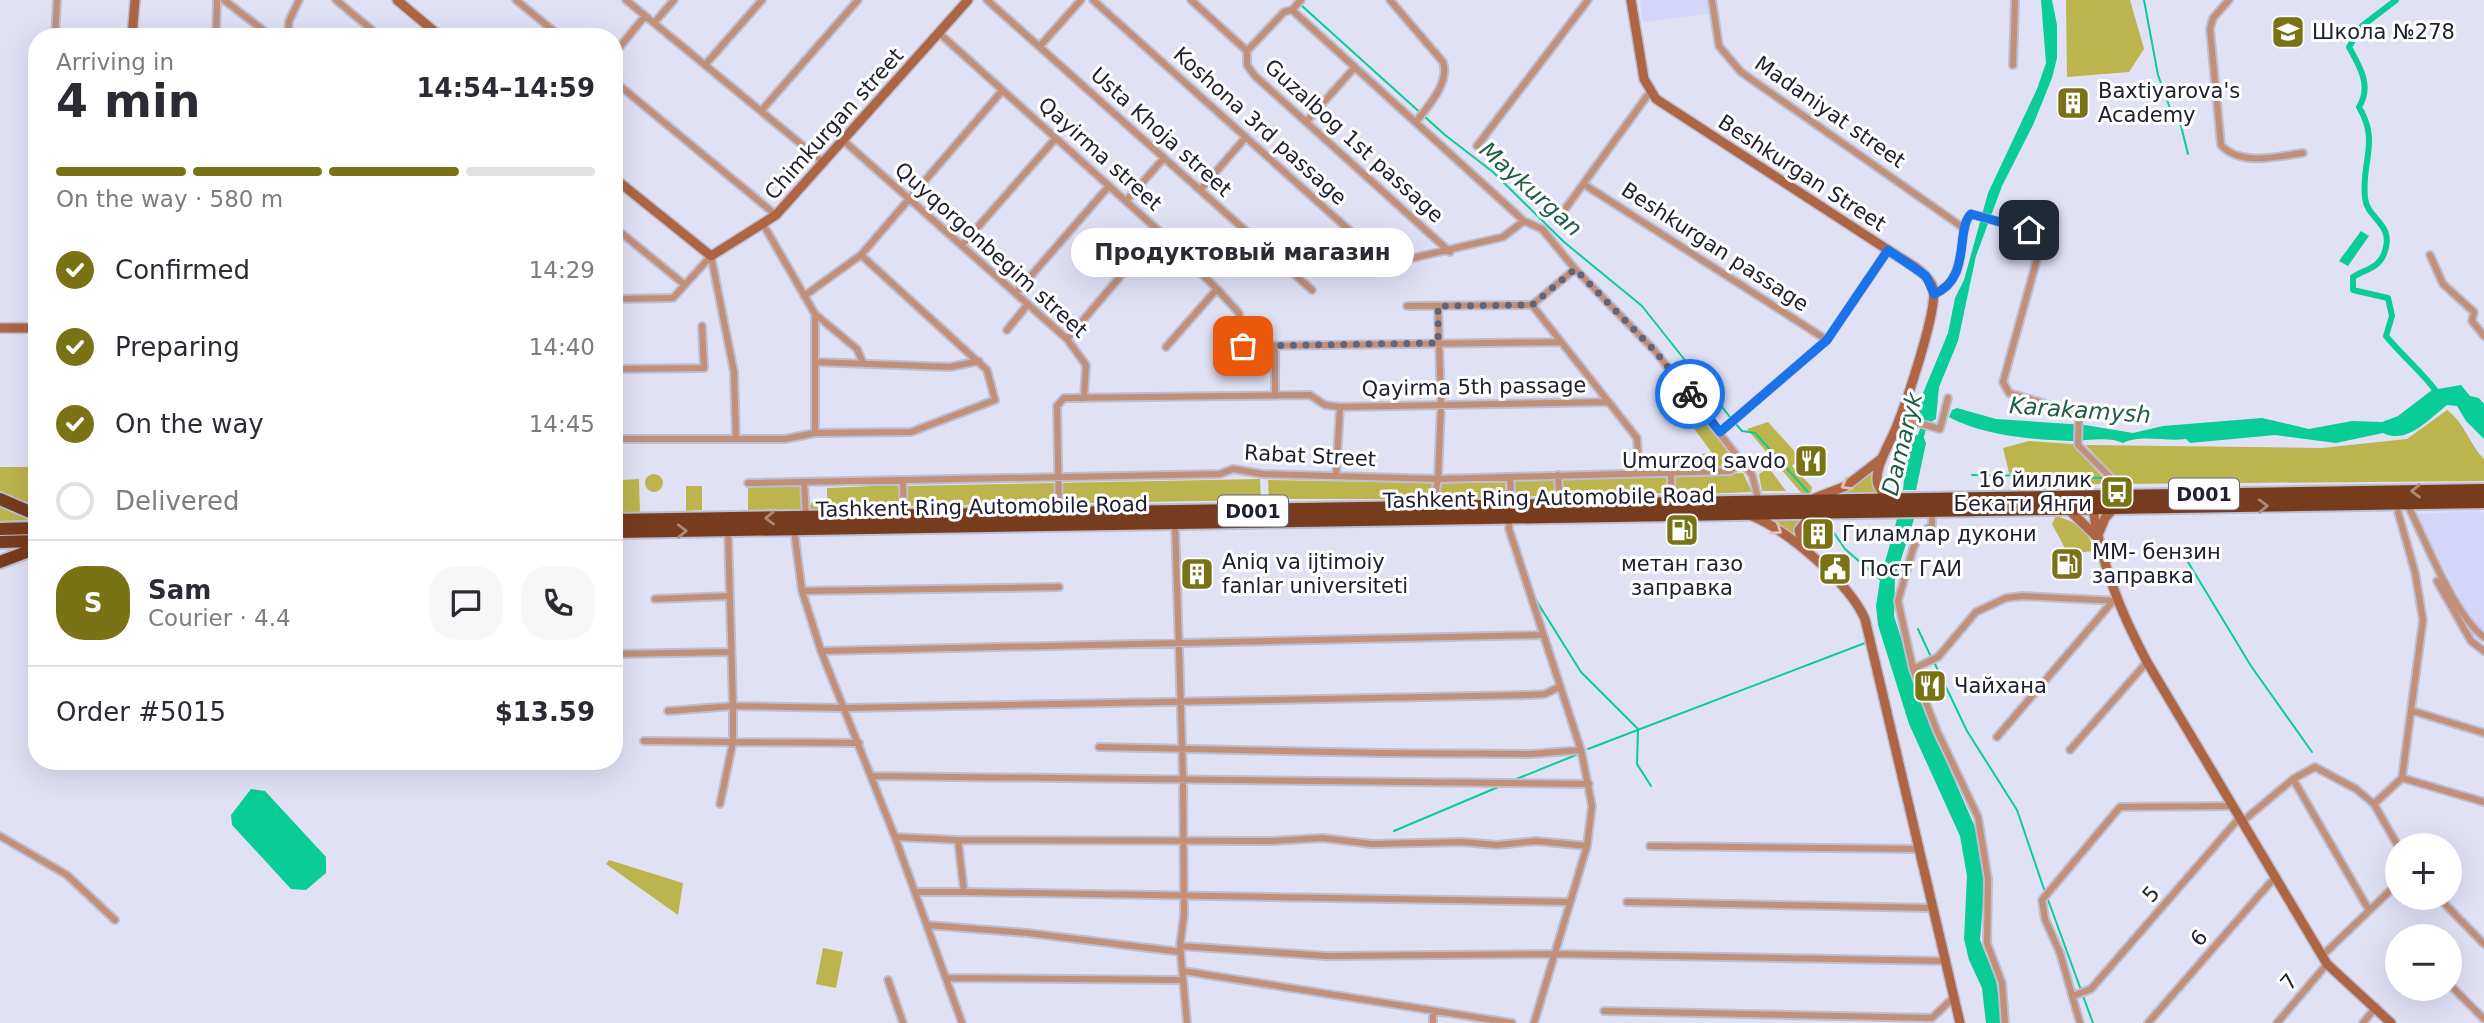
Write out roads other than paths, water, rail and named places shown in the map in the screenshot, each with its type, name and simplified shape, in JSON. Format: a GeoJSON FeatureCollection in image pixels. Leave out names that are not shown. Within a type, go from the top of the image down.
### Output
{"type":"FeatureCollection","features":[{"type":"Feature","properties":{"kind":"highway","name":"Tashkent Ring Automobile Road"},"geometry":{"type":"LineString","coordinates":[[1927,508],[2093,503],[2114,508],[2232,500],[2484,490]]}},
{"type":"Feature","properties":{"kind":"highway","name":"Tashkent Ring Automobile Road"},"geometry":{"type":"LineString","coordinates":[[623,520],[1175,523],[1447,513],[1691,510],[1801,503],[1927,508],[2068,509],[2122,496],[2402,508],[2484,502]]}},
{"type":"Feature","properties":{"kind":"highway"},"geometry":{"type":"LineString","coordinates":[[0,499],[28,511]]}},
{"type":"Feature","properties":{"kind":"highway","name":"Tashkent Ring Automobile Road"},"geometry":{"type":"LineString","coordinates":[[1510,512],[1560,506],[1671,505],[1691,510],[1744,514],[1821,513],[1892,507]]}},
{"type":"Feature","properties":{"kind":"highway","name":"Tashkent Ring Automobile Road"},"geometry":{"type":"LineString","coordinates":[[623,532],[728,531],[798,521],[904,516],[1433,508],[1447,513]]}},
{"type":"Feature","properties":{"kind":"highway"},"geometry":{"type":"LineString","coordinates":[[0,529],[28,528]]}},
{"type":"Feature","properties":{"kind":"highway"},"geometry":{"type":"LineString","coordinates":[[0,541],[28,541]]}},
{"type":"Feature","properties":{"kind":"highway"},"geometry":{"type":"LineString","coordinates":[[0,562],[28,551]]}},
{"type":"Feature","properties":{"kind":"main road"},"geometry":{"type":"LineString","coordinates":[[133,28],[135,0]]}},
{"type":"Feature","properties":{"kind":"main road"},"geometry":{"type":"LineString","coordinates":[[397,0],[430,28]]}},
{"type":"Feature","properties":{"kind":"main road"},"geometry":{"type":"LineString","coordinates":[[1631,0],[1644,79],[1650,92]]}},
{"type":"Feature","properties":{"kind":"main road","name":"Chimkurgan street"},"geometry":{"type":"LineString","coordinates":[[711,256],[776,215],[965,1]]}},
{"type":"Feature","properties":{"kind":"main road","name":"Beshkurgan Street"},"geometry":{"type":"LineString","coordinates":[[1650,92],[1926,276],[1934,294]]}},
{"type":"Feature","properties":{"kind":"main road"},"geometry":{"type":"LineString","coordinates":[[623,185],[711,256]]}},
{"type":"Feature","properties":{"kind":"main road"},"geometry":{"type":"LineString","coordinates":[[1892,507],[1878,485],[1878,471],[1900,418],[1934,294]]}},
{"type":"Feature","properties":{"kind":"main road"},"geometry":{"type":"LineString","coordinates":[[0,328],[28,328]]}},
{"type":"Feature","properties":{"kind":"main road"},"geometry":{"type":"LineString","coordinates":[[1801,503],[1846,486],[1885,456]]}},
{"type":"Feature","properties":{"kind":"main road"},"geometry":{"type":"LineString","coordinates":[[2093,503],[2097,537],[2115,601],[2147,663],[2325,960],[2391,1023]]}},
{"type":"Feature","properties":{"kind":"main road"},"geometry":{"type":"LineString","coordinates":[[2097,537],[2105,518],[2114,508]]}},
{"type":"Feature","properties":{"kind":"main road"},"geometry":{"type":"LineString","coordinates":[[2068,509],[2080,517],[2097,537]]}},
{"type":"Feature","properties":{"kind":"main road"},"geometry":{"type":"LineString","coordinates":[[1807,554],[1799,530],[1807,520],[1821,513]]}},
{"type":"Feature","properties":{"kind":"main road"},"geometry":{"type":"LineString","coordinates":[[1744,514],[1763,521],[1807,554],[1849,593],[1870,632],[1960,1023]]}},
{"type":"Feature","properties":{"kind":"street"},"geometry":{"type":"LineString","coordinates":[[55,28],[57,0]]}},
{"type":"Feature","properties":{"kind":"street"},"geometry":{"type":"LineString","coordinates":[[216,28],[217,0]]}},
{"type":"Feature","properties":{"kind":"street"},"geometry":{"type":"LineString","coordinates":[[224,0],[260,28]]}},
{"type":"Feature","properties":{"kind":"street"},"geometry":{"type":"LineString","coordinates":[[289,28],[299,0]]}},
{"type":"Feature","properties":{"kind":"street"},"geometry":{"type":"LineString","coordinates":[[336,0],[371,28]]}},
{"type":"Feature","properties":{"kind":"street"},"geometry":{"type":"LineString","coordinates":[[516,0],[550,28]]}},
{"type":"Feature","properties":{"kind":"street"},"geometry":{"type":"LineString","coordinates":[[626,0],[824,163]]}},
{"type":"Feature","properties":{"kind":"street"},"geometry":{"type":"LineString","coordinates":[[654,23],[674,0]]}},
{"type":"Feature","properties":{"kind":"street"},"geometry":{"type":"LineString","coordinates":[[705,65],[762,0]]}},
{"type":"Feature","properties":{"kind":"street"},"geometry":{"type":"LineString","coordinates":[[761,111],[858,0]]}},
{"type":"Feature","properties":{"kind":"street","name":"Usta Khoja street"},"geometry":{"type":"LineString","coordinates":[[987,0],[1312,290]]}},
{"type":"Feature","properties":{"kind":"street"},"geometry":{"type":"LineString","coordinates":[[1040,46],[1081,0]]}},
{"type":"Feature","properties":{"kind":"street","name":"Koshona 3rd passage"},"geometry":{"type":"LineString","coordinates":[[1093,0],[1387,264],[1450,252],[1503,237],[1524,221]]}},
{"type":"Feature","properties":{"kind":"street"},"geometry":{"type":"LineString","coordinates":[[1191,0],[1247,51],[1284,12],[1296,5],[1355,67],[1524,221],[1542,229],[1575,269],[1655,351],[1720,432],[1752,475],[1759,504]]}},
{"type":"Feature","properties":{"kind":"street"},"geometry":{"type":"LineString","coordinates":[[1390,0],[1443,62],[1446,70],[1445,78],[1416,122]]}},
{"type":"Feature","properties":{"kind":"street"},"geometry":{"type":"LineString","coordinates":[[1477,146],[1588,0]]}},
{"type":"Feature","properties":{"kind":"street","name":"Madaniyat street"},"geometry":{"type":"LineString","coordinates":[[1712,0],[1718,46],[1741,72],[1965,229]]}},
{"type":"Feature","properties":{"kind":"street"},"geometry":{"type":"LineString","coordinates":[[2013,65],[2015,0]]}},
{"type":"Feature","properties":{"kind":"street"},"geometry":{"type":"LineString","coordinates":[[2228,0],[2213,18],[2210,29],[2221,145],[2233,154],[2255,159],[2303,153]]}},
{"type":"Feature","properties":{"kind":"street"},"geometry":{"type":"LineString","coordinates":[[623,43],[645,16]]}},
{"type":"Feature","properties":{"kind":"street","name":"Qayirma street"},"geometry":{"type":"LineString","coordinates":[[939,33],[1159,231],[1217,289],[1239,313],[1243,346],[1275,346]]}},
{"type":"Feature","properties":{"kind":"street","name":"Guzalbog 1st passage"},"geometry":{"type":"LineString","coordinates":[[1247,51],[1246,61],[1250,70],[1450,252]]}},
{"type":"Feature","properties":{"kind":"street"},"geometry":{"type":"LineString","coordinates":[[1306,122],[1355,67]]}},
{"type":"Feature","properties":{"kind":"street"},"geometry":{"type":"LineString","coordinates":[[623,88],[776,215]]}},
{"type":"Feature","properties":{"kind":"street"},"geometry":{"type":"LineString","coordinates":[[804,296],[861,255],[1002,90]]}},
{"type":"Feature","properties":{"kind":"street"},"geometry":{"type":"LineString","coordinates":[[1560,216],[1650,92]]}},
{"type":"Feature","properties":{"kind":"street"},"geometry":{"type":"LineString","coordinates":[[962,245],[1056,138]]}},
{"type":"Feature","properties":{"kind":"street"},"geometry":{"type":"LineString","coordinates":[[1200,190],[1246,138]]}},
{"type":"Feature","properties":{"kind":"street","name":"Quyqorgonbegim street"},"geometry":{"type":"LineString","coordinates":[[844,141],[1067,339],[1086,365],[1084,398]]}},
{"type":"Feature","properties":{"kind":"street"},"geometry":{"type":"LineString","coordinates":[[1126,201],[1164,159]]}},
{"type":"Feature","properties":{"kind":"street","name":"Beshkurgan passage"},"geometry":{"type":"LineString","coordinates":[[1584,185],[1827,340]]}},
{"type":"Feature","properties":{"kind":"street"},"geometry":{"type":"LineString","coordinates":[[1016,293],[1109,186]]}},
{"type":"Feature","properties":{"kind":"street"},"geometry":{"type":"LineString","coordinates":[[1934,294],[1943,291],[1953,278],[1962,253],[1967,218],[1976,213],[2043,234],[2003,382],[2005,389],[2009,393],[2079,416],[2078,445],[2111,478],[2122,496]]}},
{"type":"Feature","properties":{"kind":"street"},"geometry":{"type":"LineString","coordinates":[[763,223],[815,314],[857,349],[863,363]]}},
{"type":"Feature","properties":{"kind":"street"},"geometry":{"type":"LineString","coordinates":[[1067,339],[1159,231]]}},
{"type":"Feature","properties":{"kind":"street"},"geometry":{"type":"LineString","coordinates":[[623,234],[685,285]]}},
{"type":"Feature","properties":{"kind":"street"},"geometry":{"type":"LineString","coordinates":[[1720,432],[1827,340],[1888,250]]}},
{"type":"Feature","properties":{"kind":"street"},"geometry":{"type":"LineString","coordinates":[[623,439],[785,439],[816,433],[911,432],[995,400],[987,369],[861,255]]}},
{"type":"Feature","properties":{"kind":"street"},"geometry":{"type":"LineString","coordinates":[[2430,255],[2441,281],[2474,312],[2472,321],[2484,336]]}},
{"type":"Feature","properties":{"kind":"street"},"geometry":{"type":"LineString","coordinates":[[623,299],[673,298],[711,256]]}},
{"type":"Feature","properties":{"kind":"street"},"geometry":{"type":"LineString","coordinates":[[711,256],[734,372],[736,439]]}},
{"type":"Feature","properties":{"kind":"street"},"geometry":{"type":"LineString","coordinates":[[1407,306],[1532,305],[1575,269]]}},
{"type":"Feature","properties":{"kind":"street"},"geometry":{"type":"LineString","coordinates":[[1166,347],[1217,289]]}},
{"type":"Feature","properties":{"kind":"street"},"geometry":{"type":"LineString","coordinates":[[1007,330],[1028,304]]}},
{"type":"Feature","properties":{"kind":"street"},"geometry":{"type":"LineString","coordinates":[[1532,305],[1637,438],[1639,473]]}},
{"type":"Feature","properties":{"kind":"street"},"geometry":{"type":"LineString","coordinates":[[1433,508],[1438,479],[1441,405],[1438,306]]}},
{"type":"Feature","properties":{"kind":"street"},"geometry":{"type":"LineString","coordinates":[[815,314],[816,433]]}},
{"type":"Feature","properties":{"kind":"street"},"geometry":{"type":"LineString","coordinates":[[623,369],[704,368],[702,326]]}},
{"type":"Feature","properties":{"kind":"street"},"geometry":{"type":"LineString","coordinates":[[1275,396],[1275,346],[1560,342]]}},
{"type":"Feature","properties":{"kind":"street"},"geometry":{"type":"LineString","coordinates":[[815,362],[950,367],[979,361]]}},
{"type":"Feature","properties":{"kind":"street"},"geometry":{"type":"LineString","coordinates":[[1059,514],[1057,406],[1064,398],[1310,395],[1328,406],[1340,407],[1336,476]]}},
{"type":"Feature","properties":{"kind":"street"},"geometry":{"type":"LineString","coordinates":[[1900,418],[1940,429],[1948,398]]}},
{"type":"Feature","properties":{"kind":"street","name":"Qayirma 5th passage"},"geometry":{"type":"LineString","coordinates":[[1340,407],[1609,402]]}},
{"type":"Feature","properties":{"kind":"street","name":"Rabat Street"},"geometry":{"type":"LineString","coordinates":[[748,483],[1220,474],[1233,469],[1262,474],[1438,479],[1730,471],[1742,462]]}},
{"type":"Feature","properties":{"kind":"street"},"geometry":{"type":"LineString","coordinates":[[1671,473],[1671,505]]}},
{"type":"Feature","properties":{"kind":"street"},"geometry":{"type":"LineString","coordinates":[[1558,475],[1560,506]]}},
{"type":"Feature","properties":{"kind":"street"},"geometry":{"type":"LineString","coordinates":[[1510,477],[1510,529],[1541,635],[1581,750],[1592,806],[1587,846],[1534,1023]]}},
{"type":"Feature","properties":{"kind":"street"},"geometry":{"type":"LineString","coordinates":[[903,481],[904,516]]}},
{"type":"Feature","properties":{"kind":"street"},"geometry":{"type":"LineString","coordinates":[[804,482],[798,521],[802,591],[821,651],[872,776],[962,1023]]}},
{"type":"Feature","properties":{"kind":"street"},"geometry":{"type":"LineString","coordinates":[[1927,508],[1932,526],[1919,535],[1898,601],[1913,669],[1937,731],[1978,817],[1988,880],[1987,943],[2001,982],[2005,1023]]}},
{"type":"Feature","properties":{"kind":"street"},"geometry":{"type":"LineString","coordinates":[[2402,508],[2471,625],[2484,637]]}},
{"type":"Feature","properties":{"kind":"street"},"geometry":{"type":"LineString","coordinates":[[2374,804],[2402,778],[2423,620],[2402,508]]}},
{"type":"Feature","properties":{"kind":"street"},"geometry":{"type":"LineString","coordinates":[[1175,523],[1183,777],[1181,949],[1187,1023]]}},
{"type":"Feature","properties":{"kind":"street"},"geometry":{"type":"LineString","coordinates":[[720,804],[733,742],[728,531]]}},
{"type":"Feature","properties":{"kind":"street"},"geometry":{"type":"LineString","coordinates":[[2437,581],[2471,641],[2484,651]]}},
{"type":"Feature","properties":{"kind":"street"},"geometry":{"type":"LineString","coordinates":[[802,591],[1059,587]]}},
{"type":"Feature","properties":{"kind":"street"},"geometry":{"type":"LineString","coordinates":[[655,599],[730,596]]}},
{"type":"Feature","properties":{"kind":"street"},"geometry":{"type":"LineString","coordinates":[[1913,669],[1938,657],[1976,612],[2006,598],[2022,596],[2115,601]]}},
{"type":"Feature","properties":{"kind":"street"},"geometry":{"type":"LineString","coordinates":[[1997,737],[2115,601]]}},
{"type":"Feature","properties":{"kind":"street"},"geometry":{"type":"LineString","coordinates":[[821,651],[1541,635]]}},
{"type":"Feature","properties":{"kind":"street"},"geometry":{"type":"LineString","coordinates":[[623,654],[731,652]]}},
{"type":"Feature","properties":{"kind":"street"},"geometry":{"type":"LineString","coordinates":[[2070,750],[2147,663]]}},
{"type":"Feature","properties":{"kind":"street"},"geometry":{"type":"LineString","coordinates":[[668,711],[733,706],[845,708],[1530,695],[1545,694],[1559,687]]}},
{"type":"Feature","properties":{"kind":"street"},"geometry":{"type":"LineString","coordinates":[[2413,711],[2484,733]]}},
{"type":"Feature","properties":{"kind":"street"},"geometry":{"type":"LineString","coordinates":[[644,741],[859,743]]}},
{"type":"Feature","properties":{"kind":"street"},"geometry":{"type":"LineString","coordinates":[[1099,747],[1181,751],[1531,754],[1581,750]]}},
{"type":"Feature","properties":{"kind":"street"},"geometry":{"type":"LineString","coordinates":[[2369,910],[2293,779],[2315,767],[2356,789],[2374,804],[2391,833]]}},
{"type":"Feature","properties":{"kind":"street"},"geometry":{"type":"LineString","coordinates":[[872,776],[1183,777],[1589,784]]}},
{"type":"Feature","properties":{"kind":"street"},"geometry":{"type":"LineString","coordinates":[[2402,778],[2484,802]]}},
{"type":"Feature","properties":{"kind":"street","name":"5"},"geometry":{"type":"LineString","coordinates":[[2079,994],[2091,989],[2241,819],[2293,779]]}},
{"type":"Feature","properties":{"kind":"street"},"geometry":{"type":"LineString","coordinates":[[2080,1023],[2079,994],[2045,919],[2046,896],[2120,807],[2233,806]]}},
{"type":"Feature","properties":{"kind":"street"},"geometry":{"type":"LineString","coordinates":[[0,836],[67,875],[115,920]]}},
{"type":"Feature","properties":{"kind":"street"},"geometry":{"type":"LineString","coordinates":[[895,838],[1181,838],[1272,841],[1322,838],[1372,844],[1462,842],[1497,845],[1536,841],[1587,846]]}},
{"type":"Feature","properties":{"kind":"street"},"geometry":{"type":"LineString","coordinates":[[958,839],[964,892]]}},
{"type":"Feature","properties":{"kind":"street"},"geometry":{"type":"LineString","coordinates":[[1650,846],[1920,849]]}},
{"type":"Feature","properties":{"kind":"street","name":"6"},"geometry":{"type":"LineString","coordinates":[[2148,1023],[2276,876]]}},
{"type":"Feature","properties":{"kind":"street"},"geometry":{"type":"LineString","coordinates":[[915,892],[1570,902]]}},
{"type":"Feature","properties":{"kind":"street","name":"7"},"geometry":{"type":"LineString","coordinates":[[2277,1023],[2325,960],[2385,895]]}},
{"type":"Feature","properties":{"kind":"street"},"geometry":{"type":"LineString","coordinates":[[1628,902],[1934,908]]}},
{"type":"Feature","properties":{"kind":"street"},"geometry":{"type":"LineString","coordinates":[[2451,910],[2484,944]]}},
{"type":"Feature","properties":{"kind":"street"},"geometry":{"type":"LineString","coordinates":[[927,925],[1181,949],[1327,956],[1554,954],[1945,961]]}},
{"type":"Feature","properties":{"kind":"street"},"geometry":{"type":"LineString","coordinates":[[1183,971],[1512,1023]]}},
{"type":"Feature","properties":{"kind":"street"},"geometry":{"type":"LineString","coordinates":[[946,978],[1183,980]]}},
{"type":"Feature","properties":{"kind":"street"},"geometry":{"type":"LineString","coordinates":[[888,980],[902,1023]]}},
{"type":"Feature","properties":{"kind":"street"},"geometry":{"type":"LineString","coordinates":[[1604,1011],[1932,1018],[1954,997]]}},
{"type":"Feature","properties":{"kind":"street"},"geometry":{"type":"LineString","coordinates":[[2462,997],[2484,1019]]}},
{"type":"Feature","properties":{"kind":"street"},"geometry":{"type":"LineString","coordinates":[[2362,1023],[2376,1007]]}},
{"type":"Feature","properties":{"kind":"street"},"geometry":{"type":"LineString","coordinates":[[1433,1010],[1433,1023]]}},
{"type":"Feature","properties":{"kind":"waterway"},"geometry":{"type":"LineString","coordinates":[[2144,0],[2158,75],[2171,111],[2180,122],[2188,154]]}},
{"type":"Feature","properties":{"kind":"waterway"},"geometry":{"type":"LineString","coordinates":[[2396,0],[2362,26],[2349,47],[2364,84],[2363,99],[2359,107],[2365,119],[2369,142],[2365,198],[2370,211],[2383,227],[2387,242],[2380,261],[2353,277],[2353,290],[2388,298],[2392,316],[2386,336],[2439,395]]}},
{"type":"Feature","properties":{"kind":"waterway","name":"Maykurgan"},"geometry":{"type":"LineString","coordinates":[[1301,5],[1445,135],[1493,172],[1564,242],[1642,306],[1730,417]]}},
{"type":"Feature","properties":{"kind":"waterway","name":"Damaryk"},"geometry":{"type":"LineString","coordinates":[[1919,442],[1928,413]]}},
{"type":"Feature","properties":{"kind":"waterway","name":"Maykurgan"},"geometry":{"type":"LineString","coordinates":[[1735,423],[1742,431],[1755,433],[1808,492]]}},
{"type":"Feature","properties":{"kind":"waterway"},"geometry":{"type":"LineString","coordinates":[[1972,475],[2051,476]]}},
{"type":"Feature","properties":{"kind":"waterway"},"geometry":{"type":"LineString","coordinates":[[2070,477],[2101,478]]}},
{"type":"Feature","properties":{"kind":"waterway","name":"Maykurgan"},"geometry":{"type":"LineString","coordinates":[[1832,530],[1845,549],[1882,581]]}},
{"type":"Feature","properties":{"kind":"waterway"},"geometry":{"type":"LineString","coordinates":[[2188,562],[2251,666],[2312,752]]}},
{"type":"Feature","properties":{"kind":"waterway"},"geometry":{"type":"LineString","coordinates":[[1534,597],[1581,672],[1638,729],[1637,764],[1651,786]]}},
{"type":"Feature","properties":{"kind":"waterway"},"geometry":{"type":"LineString","coordinates":[[1918,629],[1931,657]]}},
{"type":"Feature","properties":{"kind":"waterway"},"geometry":{"type":"LineString","coordinates":[[1588,749],[1865,643]]}},
{"type":"Feature","properties":{"kind":"waterway"},"geometry":{"type":"LineString","coordinates":[[1934,662],[1967,731],[2017,810],[2045,892]]}},
{"type":"Feature","properties":{"kind":"waterway"},"geometry":{"type":"LineString","coordinates":[[1514,780],[1576,755]]}},
{"type":"Feature","properties":{"kind":"waterway"},"geometry":{"type":"LineString","coordinates":[[1394,831],[1503,785]]}},
{"type":"Feature","properties":{"kind":"waterway"},"geometry":{"type":"LineString","coordinates":[[2047,897],[2081,990]]}},
{"type":"Feature","properties":{"kind":"waterway"},"geometry":{"type":"LineString","coordinates":[[2083,996],[2093,1023]]}},
{"type":"Feature","properties":{"kind":"place","name":"Школа №278"},"geometry":{"type":"Point","coordinates":[2288,32]}},
{"type":"Feature","properties":{"kind":"place","name":"Baxtiyarova's Academy"},"geometry":{"type":"Point","coordinates":[2073,103]}},
{"type":"Feature","properties":{"kind":"place","name":"Продуктовый магазин"},"geometry":{"type":"Point","coordinates":[1243,346]}},
{"type":"Feature","properties":{"kind":"place","name":"Umurzoq savdo"},"geometry":{"type":"Point","coordinates":[1811,461]}},
{"type":"Feature","properties":{"kind":"place","name":"16 йиллик Бекати Янги"},"geometry":{"type":"Point","coordinates":[2117,492]}},
{"type":"Feature","properties":{"kind":"place","name":"метан газо заправка"},"geometry":{"type":"Point","coordinates":[1682,530]}},
{"type":"Feature","properties":{"kind":"place","name":"Гиламлар дукони"},"geometry":{"type":"Point","coordinates":[1818,534]}},
{"type":"Feature","properties":{"kind":"place","name":"ММ- бензин заправка"},"geometry":{"type":"Point","coordinates":[2067,564]}},
{"type":"Feature","properties":{"kind":"place","name":"Пост ГАИ"},"geometry":{"type":"Point","coordinates":[1835,569]}},
{"type":"Feature","properties":{"kind":"place","name":"Aniq va ijtimoiy fanlar universiteti"},"geometry":{"type":"Point","coordinates":[1197,574]}},
{"type":"Feature","properties":{"kind":"place","name":"Чайхана"},"geometry":{"type":"Point","coordinates":[1930,686]}},
{"type":"Feature","properties":{"kind":"water label","name":"Karakamysh"},"geometry":{"type":"Point","coordinates":[2080,410]}}]}
